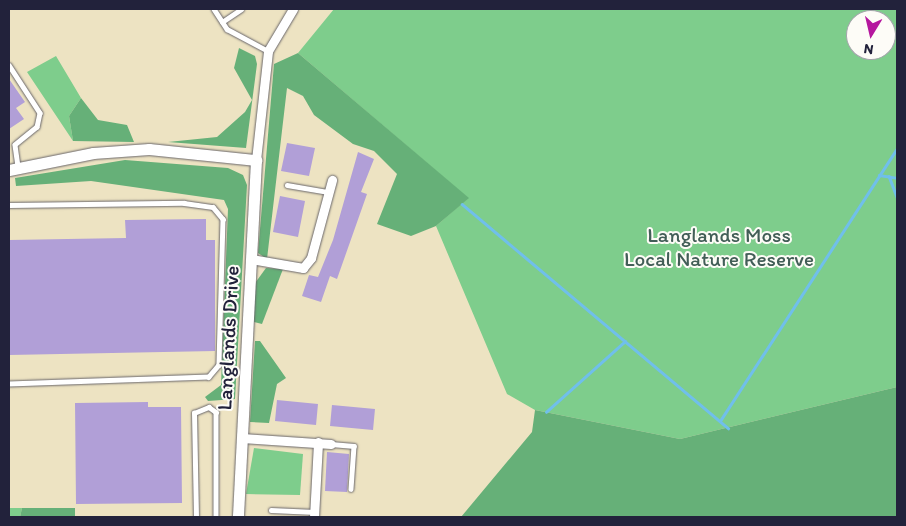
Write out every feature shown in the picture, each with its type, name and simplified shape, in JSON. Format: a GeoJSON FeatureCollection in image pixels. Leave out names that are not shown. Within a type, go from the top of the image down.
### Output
{"type":"FeatureCollection","features":[{"type":"Feature","properties":{"kind":"street"},"geometry":{"type":"LineString","coordinates":[[13,169],[93,153],[149,149],[256,160],[268,51],[293,9]]}},
{"type":"Feature","properties":{"kind":"street","name":"Langlands Drive"},"geometry":{"type":"LineString","coordinates":[[238,517],[256,160]]}},
{"type":"Feature","properties":{"kind":"street"},"geometry":{"type":"LineString","coordinates":[[251,259],[303,268],[311,258],[332,180]]}},
{"type":"Feature","properties":{"kind":"street"},"geometry":{"type":"LineString","coordinates":[[242,438],[331,444]]}},
{"type":"Feature","properties":{"kind":"street"},"geometry":{"type":"LineString","coordinates":[[315,515],[318,442]]}},
{"type":"Feature","properties":{"kind":"lane"},"geometry":{"type":"LineString","coordinates":[[214,9],[222,22],[242,40],[268,51]]}},
{"type":"Feature","properties":{"kind":"lane"},"geometry":{"type":"LineString","coordinates":[[222,22],[241,9]]}},
{"type":"Feature","properties":{"kind":"lane"},"geometry":{"type":"LineString","coordinates":[[9,65],[40,113],[37,127],[15,145],[13,169]]}},
{"type":"Feature","properties":{"kind":"lane"},"geometry":{"type":"LineString","coordinates":[[287,184],[329,193]]}},
{"type":"Feature","properties":{"kind":"lane"},"geometry":{"type":"LineString","coordinates":[[9,205],[184,203],[213,207],[223,219],[219,364],[209,377],[9,384]]}},
{"type":"Feature","properties":{"kind":"lane"},"geometry":{"type":"LineString","coordinates":[[196,517],[194,413],[209,407],[216,412],[216,517]]}},
{"type":"Feature","properties":{"kind":"lane"},"geometry":{"type":"LineString","coordinates":[[331,444],[354,446],[351,490]]}},
{"type":"Feature","properties":{"kind":"lane"},"geometry":{"type":"LineString","coordinates":[[271,510],[315,515]]}},
{"type":"Feature","properties":{"kind":"green space","name":"Langlands Moss Local Nature Reserve"},"geometry":{"type":"Polygon","coordinates":[[[334,9],[897,9],[897,387],[680,439],[535,410],[507,394],[436,226],[468,198],[298,53],[334,9]]]}},
{"type":"Feature","properties":{"kind":"green space"},"geometry":{"type":"Polygon","coordinates":[[[239,48],[255,56],[257,64],[246,148],[168,142],[217,137],[245,112],[252,100],[234,68],[239,48]]]}},
{"type":"Feature","properties":{"kind":"green space"},"geometry":{"type":"Polygon","coordinates":[[[298,53],[469,198],[436,226],[411,236],[377,224],[397,174],[374,151],[353,144],[314,115],[303,96],[287,88],[267,259],[258,253],[274,64],[298,53]]]}},
{"type":"Feature","properties":{"kind":"green space"},"geometry":{"type":"Polygon","coordinates":[[[56,56],[81,98],[69,116],[73,141],[27,72],[56,56]]]}},
{"type":"Feature","properties":{"kind":"green space"},"geometry":{"type":"Polygon","coordinates":[[[81,98],[98,120],[127,125],[134,142],[73,141],[69,116],[81,98]]]}},
{"type":"Feature","properties":{"kind":"green space"},"geometry":{"type":"Polygon","coordinates":[[[125,160],[228,168],[243,175],[247,185],[235,399],[208,401],[205,397],[221,385],[228,209],[224,200],[91,181],[16,186],[15,178],[125,160]]]}},
{"type":"Feature","properties":{"kind":"green space"},"geometry":{"type":"Polygon","coordinates":[[[266,268],[283,269],[262,324],[254,322],[253,286],[266,268]]]}},
{"type":"Feature","properties":{"kind":"green space"},"geometry":{"type":"Polygon","coordinates":[[[255,341],[260,341],[286,378],[277,384],[269,423],[250,422],[255,341]]]}},
{"type":"Feature","properties":{"kind":"green space"},"geometry":{"type":"Polygon","coordinates":[[[897,387],[897,517],[461,517],[532,432],[535,410],[680,439],[897,387]]]}},
{"type":"Feature","properties":{"kind":"green space"},"geometry":{"type":"Polygon","coordinates":[[[254,448],[303,454],[300,495],[246,494],[254,448]]]}},
{"type":"Feature","properties":{"kind":"green space"},"geometry":{"type":"Polygon","coordinates":[[[9,508],[22,508],[20,517],[9,517],[9,508]]]}},
{"type":"Feature","properties":{"kind":"green space"},"geometry":{"type":"Polygon","coordinates":[[[22,508],[75,508],[75,517],[20,517],[22,508]]]}},
{"type":"Feature","properties":{"kind":"building"},"geometry":{"type":"Polygon","coordinates":[[[9,79],[25,102],[16,108],[24,119],[9,129],[9,79]]]}},
{"type":"Feature","properties":{"kind":"building"},"geometry":{"type":"Polygon","coordinates":[[[287,143],[315,148],[309,176],[281,171],[287,143]]]}},
{"type":"Feature","properties":{"kind":"building"},"geometry":{"type":"Polygon","coordinates":[[[358,152],[374,159],[361,192],[367,194],[337,279],[330,276],[321,302],[302,296],[309,275],[318,277],[333,240],[358,152]]]}},
{"type":"Feature","properties":{"kind":"building"},"geometry":{"type":"Polygon","coordinates":[[[280,196],[305,201],[298,237],[273,232],[280,196]]]}},
{"type":"Feature","properties":{"kind":"building"},"geometry":{"type":"Polygon","coordinates":[[[206,219],[206,240],[215,240],[215,351],[9,355],[9,240],[126,238],[125,220],[206,219]]]}},
{"type":"Feature","properties":{"kind":"building"},"geometry":{"type":"Polygon","coordinates":[[[277,400],[318,404],[316,425],[275,421],[277,400]]]}},
{"type":"Feature","properties":{"kind":"building"},"geometry":{"type":"Polygon","coordinates":[[[148,402],[148,407],[181,407],[182,503],[76,504],[75,403],[148,402]]]}},
{"type":"Feature","properties":{"kind":"building"},"geometry":{"type":"Polygon","coordinates":[[[332,405],[375,409],[373,430],[330,426],[332,405]]]}},
{"type":"Feature","properties":{"kind":"building"},"geometry":{"type":"Polygon","coordinates":[[[327,452],[349,454],[347,492],[325,491],[327,452]]]}},
{"type":"Feature","properties":{"kind":"waterway"},"geometry":{"type":"LineString","coordinates":[[720,421],[897,148]]}},
{"type":"Feature","properties":{"kind":"waterway"},"geometry":{"type":"LineString","coordinates":[[879,175],[897,178]]}},
{"type":"Feature","properties":{"kind":"waterway"},"geometry":{"type":"LineString","coordinates":[[889,176],[897,197]]}},
{"type":"Feature","properties":{"kind":"waterway"},"geometry":{"type":"LineString","coordinates":[[462,204],[728,428]]}},
{"type":"Feature","properties":{"kind":"waterway"},"geometry":{"type":"LineString","coordinates":[[546,412],[625,341]]}}]}
